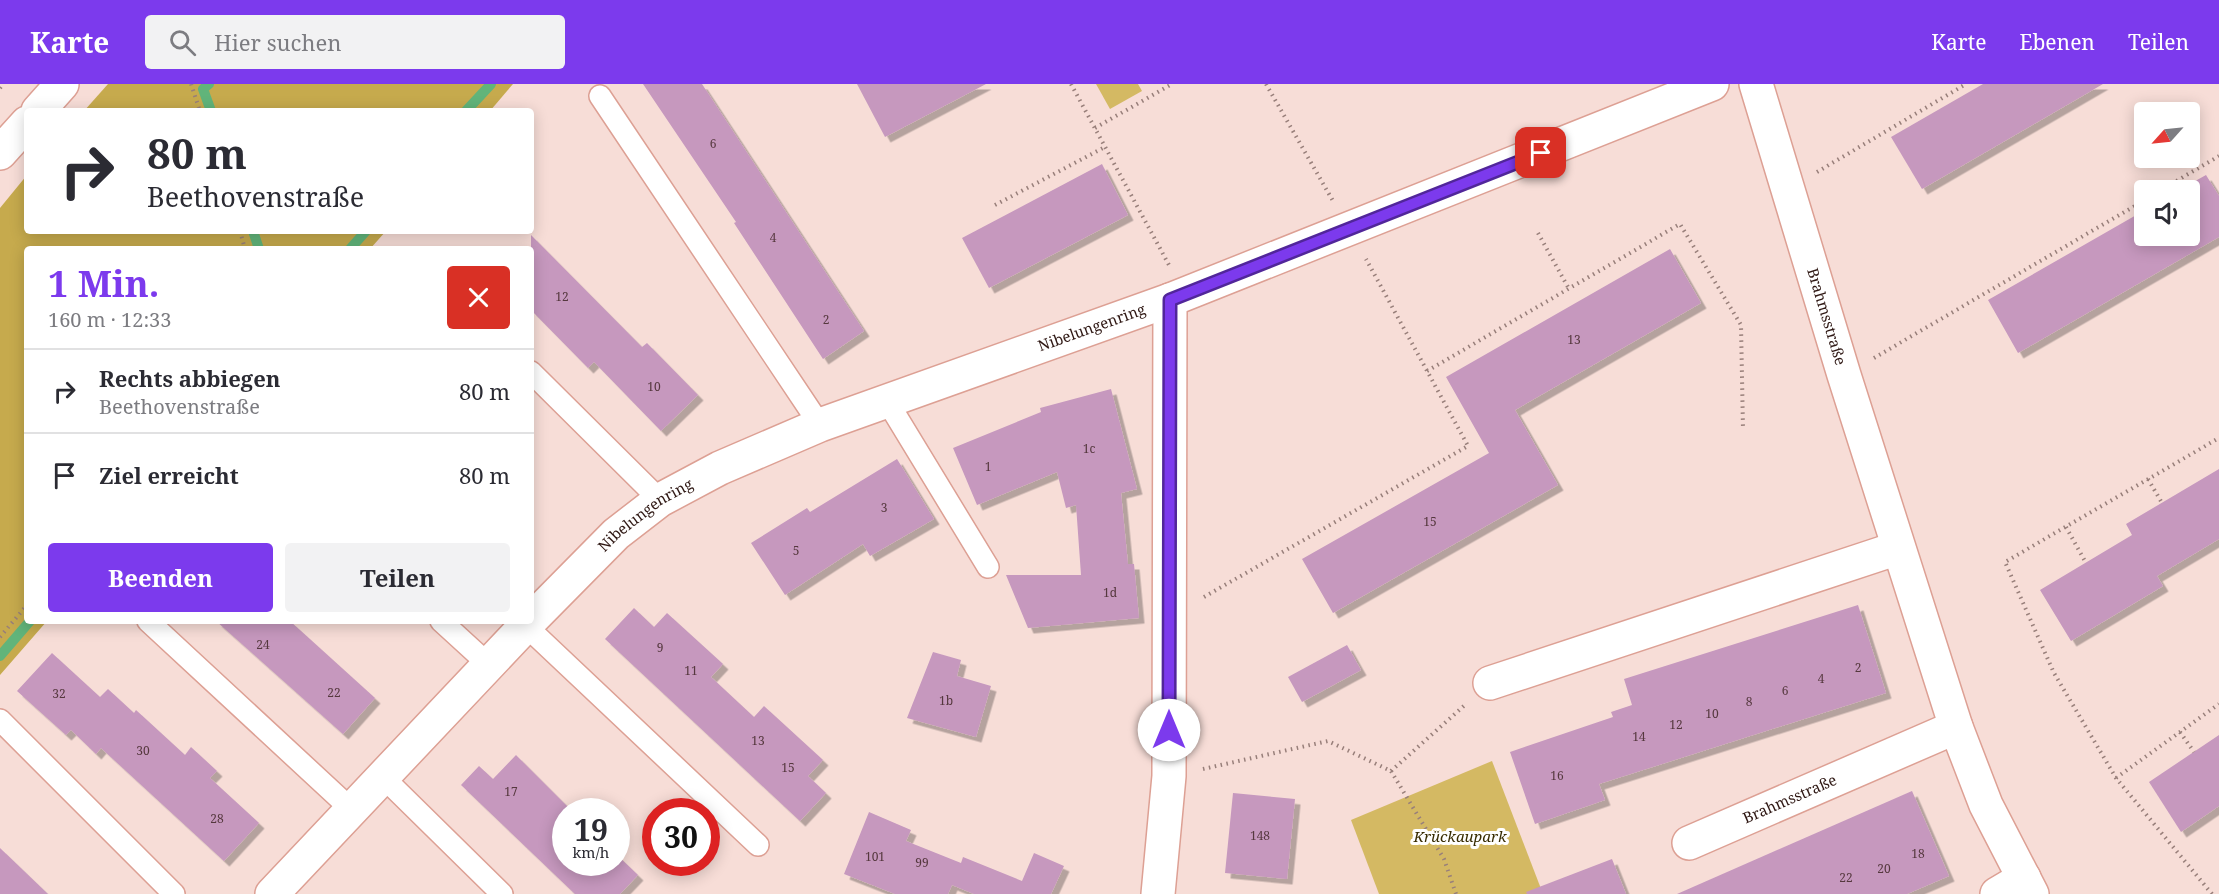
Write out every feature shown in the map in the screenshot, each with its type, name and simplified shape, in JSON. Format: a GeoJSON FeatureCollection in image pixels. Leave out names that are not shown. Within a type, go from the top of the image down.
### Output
{"type":"FeatureCollection","features":[{"type":"Feature","properties":{"kind":"street"},"geometry":{"type":"LineString","coordinates":[[41,108],[62,84]]}},
{"type":"Feature","properties":{"kind":"street"},"geometry":{"type":"LineString","coordinates":[[1170,300],[1712,84]]}},
{"type":"Feature","properties":{"kind":"street","name":"Brahmsstraße"},"geometry":{"type":"LineString","coordinates":[[1756,84],[1844,375],[1956,727],[2018,889]]}},
{"type":"Feature","properties":{"kind":"street"},"geometry":{"type":"LineString","coordinates":[[0,153],[24,126]]}},
{"type":"Feature","properties":{"kind":"street","name":"Nibelungenring"},"geometry":{"type":"LineString","coordinates":[[534,617],[616,534],[660,500],[720,468],[820,425],[1170,300],[1169,776],[1158,894]]}},
{"type":"Feature","properties":{"kind":"street"},"geometry":{"type":"LineString","coordinates":[[1490,683],[1898,548]]}},
{"type":"Feature","properties":{"kind":"street","name":"Nibelungenring"},"geometry":{"type":"LineString","coordinates":[[272,894],[527,624]]}},
{"type":"Feature","properties":{"kind":"street","name":"Brahmsstraße"},"geometry":{"type":"LineString","coordinates":[[1689,843],[1956,727]]}},
{"type":"Feature","properties":{"kind":"lane"},"geometry":{"type":"LineString","coordinates":[[600,96],[820,425]]}},
{"type":"Feature","properties":{"kind":"lane"},"geometry":{"type":"LineString","coordinates":[[534,375],[660,500]]}},
{"type":"Feature","properties":{"kind":"lane"},"geometry":{"type":"LineString","coordinates":[[887,401],[988,567]]}},
{"type":"Feature","properties":{"kind":"lane"},"geometry":{"type":"LineString","coordinates":[[150,624],[352,810]]}},
{"type":"Feature","properties":{"kind":"lane"},"geometry":{"type":"LineString","coordinates":[[444,624],[488,664]]}},
{"type":"Feature","properties":{"kind":"lane"},"geometry":{"type":"LineString","coordinates":[[531,624],[758,845]]}},
{"type":"Feature","properties":{"kind":"lane"},"geometry":{"type":"LineString","coordinates":[[0,720],[174,894]]}},
{"type":"Feature","properties":{"kind":"lane"},"geometry":{"type":"LineString","coordinates":[[383,777],[502,894]]}},
{"type":"Feature","properties":{"kind":"path"},"geometry":{"type":"LineString","coordinates":[[0,88],[3,84]]}},
{"type":"Feature","properties":{"kind":"path"},"geometry":{"type":"LineString","coordinates":[[191,84],[199,108]]}},
{"type":"Feature","properties":{"kind":"path"},"geometry":{"type":"LineString","coordinates":[[1071,84],[1169,265],[1170,300]]}},
{"type":"Feature","properties":{"kind":"path"},"geometry":{"type":"LineString","coordinates":[[1095,128],[1172,84]]}},
{"type":"Feature","properties":{"kind":"path"},"geometry":{"type":"LineString","coordinates":[[1169,616],[1468,446],[1349,229],[1266,84]]}},
{"type":"Feature","properties":{"kind":"path"},"geometry":{"type":"LineString","coordinates":[[1788,189],[1966,84]]}},
{"type":"Feature","properties":{"kind":"path"},"geometry":{"type":"LineString","coordinates":[[1923,109],[1927,116]]}},
{"type":"Feature","properties":{"kind":"path"},"geometry":{"type":"LineString","coordinates":[[995,205],[1105,147]]}},
{"type":"Feature","properties":{"kind":"path"},"geometry":{"type":"LineString","coordinates":[[2179,180],[2219,156]]}},
{"type":"Feature","properties":{"kind":"path"},"geometry":{"type":"LineString","coordinates":[[1844,375],[2134,206]]}},
{"type":"Feature","properties":{"kind":"path"},"geometry":{"type":"LineString","coordinates":[[1427,371],[1680,224],[1741,325],[1743,429]]}},
{"type":"Feature","properties":{"kind":"path"},"geometry":{"type":"LineString","coordinates":[[2094,230],[2098,237]]}},
{"type":"Feature","properties":{"kind":"path"},"geometry":{"type":"LineString","coordinates":[[1538,233],[1569,289]]}},
{"type":"Feature","properties":{"kind":"path"},"geometry":{"type":"LineString","coordinates":[[2021,272],[2025,279]]}},
{"type":"Feature","properties":{"kind":"path"},"geometry":{"type":"LineString","coordinates":[[2212,894],[2116,778],[2054,674],[2006,562],[2219,438]]}},
{"type":"Feature","properties":{"kind":"path"},"geometry":{"type":"LineString","coordinates":[[2148,479],[2162,503]]}},
{"type":"Feature","properties":{"kind":"path"},"geometry":{"type":"LineString","coordinates":[[2066,527],[2086,563]]}},
{"type":"Feature","properties":{"kind":"path"},"geometry":{"type":"LineString","coordinates":[[0,637],[24,608]]}},
{"type":"Feature","properties":{"kind":"path"},"geometry":{"type":"LineString","coordinates":[[1391,771],[1490,683]]}},
{"type":"Feature","properties":{"kind":"path"},"geometry":{"type":"LineString","coordinates":[[2116,778],[2219,704]]}},
{"type":"Feature","properties":{"kind":"path"},"geometry":{"type":"LineString","coordinates":[[2180,732],[2194,752]]}},
{"type":"Feature","properties":{"kind":"path"},"geometry":{"type":"LineString","coordinates":[[1169,776],[1328,741],[1391,771],[1444,859],[1456,894]]}},
{"type":"Feature","properties":{"kind":"green space"},"geometry":{"type":"Polygon","coordinates":[[[1096,84],[1138,84],[1142,91],[1110,109],[1096,84]]]}},
{"type":"Feature","properties":{"kind":"green space","name":"Krückaupark"},"geometry":{"type":"Polygon","coordinates":[[[1492,761],[1543,894],[1379,894],[1351,820],[1492,761]]]}},
{"type":"Feature","properties":{"kind":"shaded area"},"geometry":{"type":"Polygon","coordinates":[[[108,84],[513,84],[493,108],[87,108],[108,84]]]}},
{"type":"Feature","properties":{"kind":"shaded area"},"geometry":{"type":"Polygon","coordinates":[[[24,179],[24,234],[383,234],[373,246],[24,246],[24,624],[44,624],[0,675],[0,208],[24,179]]]}},
{"type":"Feature","properties":{"kind":"building"},"geometry":{"type":"Polygon","coordinates":[[[643,84],[702,84],[864,331],[823,359],[734,223],[736,222],[643,84]]]}},
{"type":"Feature","properties":{"kind":"building"},"geometry":{"type":"Polygon","coordinates":[[[857,84],[986,84],[885,137],[857,84]]]}},
{"type":"Feature","properties":{"kind":"building"},"geometry":{"type":"Polygon","coordinates":[[[1983,84],[2103,84],[1922,189],[1891,137],[1983,84]]]}},
{"type":"Feature","properties":{"kind":"building"},"geometry":{"type":"Polygon","coordinates":[[[1102,164],[1128,215],[989,288],[962,238],[1102,164]]]}},
{"type":"Feature","properties":{"kind":"building"},"geometry":{"type":"Polygon","coordinates":[[[2206,175],[2219,196],[2219,237],[2018,353],[1988,300],[2134,216],[2134,246],[2200,246],[2200,180],[2197,180],[2206,175]]]}},
{"type":"Feature","properties":{"kind":"building"},"geometry":{"type":"Polygon","coordinates":[[[531,235],[642,347],[647,343],[698,395],[661,431],[594,362],[588,368],[534,313],[534,246],[531,246],[531,235]]]}},
{"type":"Feature","properties":{"kind":"building"},"geometry":{"type":"Polygon","coordinates":[[[1670,249],[1701,303],[1515,410],[1558,485],[1333,613],[1302,559],[1489,453],[1446,377],[1670,249]]]}},
{"type":"Feature","properties":{"kind":"building"},"geometry":{"type":"Polygon","coordinates":[[[1111,389],[1137,489],[1121,493],[1128,564],[1134,564],[1139,618],[1028,628],[1006,575],[1081,575],[1076,505],[1066,508],[1057,472],[977,505],[953,448],[1041,412],[1040,408],[1111,389]]]}},
{"type":"Feature","properties":{"kind":"building"},"geometry":{"type":"Polygon","coordinates":[[[897,459],[934,519],[870,556],[863,544],[785,595],[751,543],[807,508],[810,512],[897,459]]]}},
{"type":"Feature","properties":{"kind":"building"},"geometry":{"type":"Polygon","coordinates":[[[2219,469],[2219,539],[2157,576],[2163,586],[2071,641],[2040,590],[2132,535],[2126,524],[2219,469]]]}},
{"type":"Feature","properties":{"kind":"building"},"geometry":{"type":"Polygon","coordinates":[[[1858,605],[1886,693],[1599,784],[1605,800],[1535,824],[1510,752],[1613,717],[1611,712],[1632,705],[1624,679],[1858,605]]]}},
{"type":"Feature","properties":{"kind":"building"},"geometry":{"type":"Polygon","coordinates":[[[634,608],[654,627],[667,613],[723,664],[711,677],[754,717],[764,706],[823,760],[808,776],[826,793],[800,821],[605,639],[634,608]]]}},
{"type":"Feature","properties":{"kind":"building"},"geometry":{"type":"Polygon","coordinates":[[[219,624],[293,624],[375,698],[343,734],[219,624]]]}},
{"type":"Feature","properties":{"kind":"building"},"geometry":{"type":"Polygon","coordinates":[[[1347,645],[1361,670],[1302,702],[1288,677],[1347,645]]]}},
{"type":"Feature","properties":{"kind":"building"},"geometry":{"type":"Polygon","coordinates":[[[933,652],[961,660],[957,676],[991,686],[976,737],[907,718],[933,652]]]}},
{"type":"Feature","properties":{"kind":"building"},"geometry":{"type":"Polygon","coordinates":[[[52,653],[100,697],[108,689],[134,713],[136,710],[185,755],[191,747],[217,771],[210,778],[259,823],[224,861],[101,748],[96,754],[71,730],[66,735],[17,691],[52,653]]]}},
{"type":"Feature","properties":{"kind":"building"},"geometry":{"type":"Polygon","coordinates":[[[2219,735],[2219,806],[2181,832],[2149,782],[2219,735]]]}},
{"type":"Feature","properties":{"kind":"building"},"geometry":{"type":"Polygon","coordinates":[[[516,755],[559,798],[552,798],[552,872],[461,785],[479,766],[493,779],[516,755]]]}},
{"type":"Feature","properties":{"kind":"building"},"geometry":{"type":"Polygon","coordinates":[[[1912,791],[1949,876],[1907,894],[1677,894],[1912,791]]]}},
{"type":"Feature","properties":{"kind":"building"},"geometry":{"type":"Polygon","coordinates":[[[1233,793],[1295,799],[1287,879],[1225,873],[1233,793]]]}},
{"type":"Feature","properties":{"kind":"building"},"geometry":{"type":"Polygon","coordinates":[[[869,812],[911,830],[906,841],[961,863],[963,857],[1022,881],[1034,853],[1064,866],[1051,894],[974,894],[952,885],[948,894],[895,894],[844,874],[869,812]]]}},
{"type":"Feature","properties":{"kind":"building"},"geometry":{"type":"Polygon","coordinates":[[[0,848],[48,894],[0,894],[0,848]]]}},
{"type":"Feature","properties":{"kind":"building"},"geometry":{"type":"Polygon","coordinates":[[[1612,859],[1626,894],[1527,894],[1526,892],[1612,859]]]}},
{"type":"Feature","properties":{"kind":"building"},"geometry":{"type":"Polygon","coordinates":[[[630,867],[638,875],[620,894],[575,894],[556,876],[630,876],[630,867]]]}},
{"type":"Feature","properties":{"kind":"waterway"},"geometry":{"type":"LineString","coordinates":[[209,84],[203,89],[210,108]]}},
{"type":"Feature","properties":{"kind":"waterway"},"geometry":{"type":"LineString","coordinates":[[469,108],[491,84]]}},
{"type":"Feature","properties":{"kind":"waterway"},"geometry":{"type":"LineString","coordinates":[[254,234],[258,246]]}},
{"type":"Feature","properties":{"kind":"waterway"},"geometry":{"type":"LineString","coordinates":[[353,246],[363,234]]}},
{"type":"Feature","properties":{"kind":"waterway"},"geometry":{"type":"LineString","coordinates":[[0,656],[27,624]]}},
{"type":"Feature","properties":{"kind":"route"},"geometry":{"type":"LineString","coordinates":[[1169,730],[1170,300],[1541,153]]}}]}
